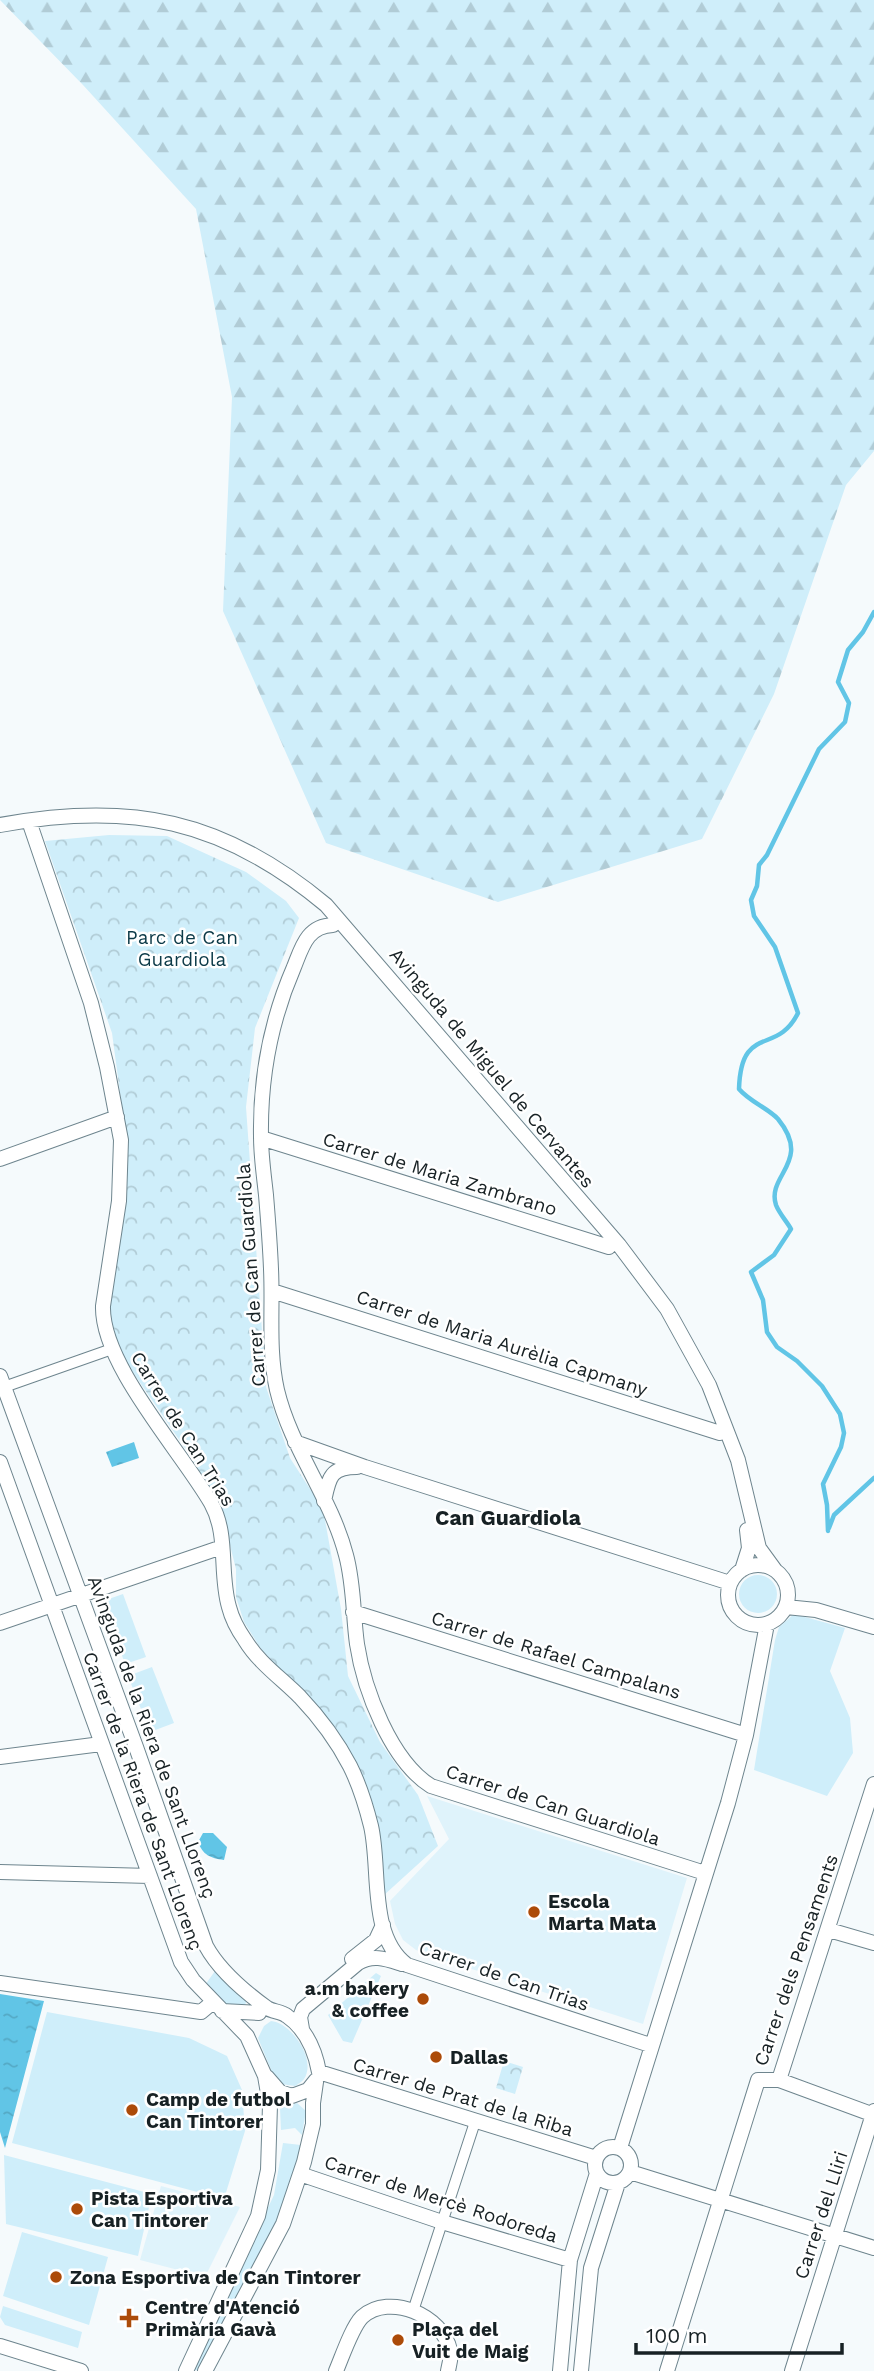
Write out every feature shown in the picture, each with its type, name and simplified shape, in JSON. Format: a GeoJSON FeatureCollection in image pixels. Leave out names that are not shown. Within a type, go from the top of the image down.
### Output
{"type":"FeatureCollection","features":[{"type":"Feature","properties":{"kind":"street","name":"Avinguda de Miguel de Cervantes"},"geometry":{"type":"LineString","coordinates":[[0,825],[57,816],[91,815],[136,816],[174,822],[225,840],[261,858],[297,881],[326,905],[619,1245],[657,1295],[682,1334],[715,1399],[738,1460],[759,1548],[775,1570]]}},
{"type":"Feature","properties":{"kind":"street","name":"Avinguda de Miguel de Cervantes"},"geometry":{"type":"LineString","coordinates":[[0,833],[58,822],[135,824],[164,829],[197,838],[267,871],[307,899],[333,925],[609,1247],[667,1323],[699,1379],[720,1433],[748,1539],[742,1570]]}},
{"type":"Feature","properties":{"kind":"street","name":"Carrer de Can Trias"},"geometry":{"type":"LineString","coordinates":[[31,827],[91,1003],[121,1140],[121,1169],[103,1317],[112,1349],[158,1425],[212,1505],[218,1520],[229,1606],[246,1643],[262,1662],[302,1699],[334,1740],[350,1767],[372,1827],[387,1942],[396,1957],[407,1965],[650,2045]]}},
{"type":"Feature","properties":{"kind":"street","name":"Carrer de Can Guardiola"},"geometry":{"type":"LineString","coordinates":[[333,925],[320,927],[308,935],[280,1003],[263,1082],[261,1138],[268,1217],[274,1368],[283,1411],[295,1442],[346,1552],[361,1666],[369,1690],[396,1749],[409,1768],[431,1786],[705,1873]]}},
{"type":"Feature","properties":{"kind":"street"},"geometry":{"type":"LineString","coordinates":[[0,1159],[117,1117]]}},
{"type":"Feature","properties":{"kind":"street","name":"Carrer de Maria Zambrano"},"geometry":{"type":"LineString","coordinates":[[261,1138],[609,1247]]}},
{"type":"Feature","properties":{"kind":"street","name":"Carrer de Maria Aurèlia Capmany"},"geometry":{"type":"LineString","coordinates":[[272,1290],[720,1433]]}},
{"type":"Feature","properties":{"kind":"street"},"geometry":{"type":"LineString","coordinates":[[2,1382],[112,1349]]}},
{"type":"Feature","properties":{"kind":"street","name":"Avinguda de la Riera de Sant Llorenç"},"geometry":{"type":"LineString","coordinates":[[2,1382],[206,1946],[214,1962],[269,2011],[287,2015],[302,2029]]}},
{"type":"Feature","properties":{"kind":"street"},"geometry":{"type":"LineString","coordinates":[[295,1442],[365,1467],[730,1583]]}},
{"type":"Feature","properties":{"kind":"street","name":"Carrer de la Riera de Sant Llorenç"},"geometry":{"type":"LineString","coordinates":[[0,1462],[3,1480],[181,1962],[213,2008],[247,2036],[265,2076],[270,2105],[268,2170],[258,2216],[186,2371]]}},
{"type":"Feature","properties":{"kind":"street"},"geometry":{"type":"LineString","coordinates":[[324,1501],[329,1478],[334,1473],[346,1467],[365,1467]]}},
{"type":"Feature","properties":{"kind":"street"},"geometry":{"type":"LineString","coordinates":[[0,1623],[222,1547]]}},
{"type":"Feature","properties":{"kind":"street"},"geometry":{"type":"LineString","coordinates":[[755,1564],[775,1570],[787,1585],[789,1595],[786,1607],[776,1620],[767,1624],[748,1623],[733,1611],[728,1594],[730,1583],[742,1570],[755,1564]]}},
{"type":"Feature","properties":{"kind":"street"},"geometry":{"type":"LineString","coordinates":[[786,1607],[816,1610],[874,1627]]}},
{"type":"Feature","properties":{"kind":"street","name":"Carrer de Rafael Campalans"},"geometry":{"type":"LineString","coordinates":[[353,1612],[746,1735]]}},
{"type":"Feature","properties":{"kind":"street"},"geometry":{"type":"LineString","coordinates":[[620,2148],[650,2045],[728,1803],[746,1735],[767,1624]]}},
{"type":"Feature","properties":{"kind":"street"},"geometry":{"type":"LineString","coordinates":[[0,1757],[101,1744]]}},
{"type":"Feature","properties":{"kind":"street","name":"Carrer dels Pensaments"},"geometry":{"type":"LineString","coordinates":[[667,2371],[758,2080],[779,2080],[874,1784]]}},
{"type":"Feature","properties":{"kind":"street"},"geometry":{"type":"LineString","coordinates":[[0,1872],[150,1876]]}},
{"type":"Feature","properties":{"kind":"street"},"geometry":{"type":"LineString","coordinates":[[0,1983],[213,2008],[269,2011],[296,2004],[367,1948],[379,1936],[383,1925]]}},
{"type":"Feature","properties":{"kind":"street"},"geometry":{"type":"LineString","coordinates":[[829,1930],[874,1943]]}},
{"type":"Feature","properties":{"kind":"street"},"geometry":{"type":"LineString","coordinates":[[205,2371],[283,2224],[300,2174],[313,2124],[317,2077],[312,2046],[302,2029],[300,2017],[303,2009],[365,1959],[375,1958],[407,1965]]}},
{"type":"Feature","properties":{"kind":"street"},"geometry":{"type":"LineString","coordinates":[[247,2036],[251,2024],[269,2011]]}},
{"type":"Feature","properties":{"kind":"street"},"geometry":{"type":"LineString","coordinates":[[265,2076],[280,2092],[292,2096],[308,2090],[317,2077]]}},
{"type":"Feature","properties":{"kind":"street","name":"Carrer de Prat de la Riba"},"geometry":{"type":"LineString","coordinates":[[317,2077],[596,2158]]}},
{"type":"Feature","properties":{"kind":"street"},"geometry":{"type":"LineString","coordinates":[[779,2080],[874,2113]]}},
{"type":"Feature","properties":{"kind":"street","name":"Carrer del Lliri"},"geometry":{"type":"LineString","coordinates":[[792,2371],[874,2113]]}},
{"type":"Feature","properties":{"kind":"street"},"geometry":{"type":"LineString","coordinates":[[412,2311],[475,2122]]}},
{"type":"Feature","properties":{"kind":"street"},"geometry":{"type":"LineString","coordinates":[[560,2371],[570,2260],[597,2174],[596,2158],[609,2147],[620,2148],[629,2155],[630,2172],[618,2183],[592,2268],[581,2371]]}},
{"type":"Feature","properties":{"kind":"street"},"geometry":{"type":"LineString","coordinates":[[630,2172],[874,2248]]}},
{"type":"Feature","properties":{"kind":"street","name":"Carrer de Mercè Rodoreda"},"geometry":{"type":"LineString","coordinates":[[300,2174],[442,2222],[570,2260]]}},
{"type":"Feature","properties":{"kind":"street"},"geometry":{"type":"LineString","coordinates":[[597,2174],[606,2182],[618,2183]]}},
{"type":"Feature","properties":{"kind":"street"},"geometry":{"type":"LineString","coordinates":[[336,2371],[362,2318],[379,2308],[401,2307],[421,2314],[442,2332],[451,2351],[448,2371]]}},
{"type":"Feature","properties":{"kind":"street"},"geometry":{"type":"LineString","coordinates":[[0,2346],[81,2371]]}},
{"type":"Feature","properties":{"kind":"shaded area","name":"Escola Marta Mata"},"geometry":{"type":"Polygon","coordinates":[[[427,1796],[687,1878],[643,2024],[428,1955],[403,1940],[395,1924],[390,1901],[449,1839],[427,1796]]]}},
{"type":"Feature","properties":{"kind":"shaded area"},"geometry":{"type":"Polygon","coordinates":[[[161,2186],[240,2207],[205,2277],[140,2260],[161,2186]]]}},
{"type":"Feature","properties":{"kind":"green space"},"geometry":{"type":"Polygon","coordinates":[[[0,0],[874,0],[874,451],[846,485],[774,694],[702,839],[498,902],[326,843],[223,611],[232,397],[196,209],[83,85],[0,0]]]}},
{"type":"Feature","properties":{"kind":"green space","name":"Parc de Can Guardiola"},"geometry":{"type":"Polygon","coordinates":[[[109,835],[167,836],[246,872],[286,901],[299,918],[255,1028],[246,1107],[266,1387],[290,1458],[323,1509],[341,1609],[348,1676],[380,1742],[418,1795],[438,1846],[383,1896],[381,1844],[374,1807],[364,1781],[305,1695],[261,1649],[244,1622],[236,1597],[236,1569],[221,1510],[193,1460],[119,1352],[107,1315],[126,1137],[112,1033],[45,841],[109,835]]]}},
{"type":"Feature","properties":{"kind":"green space"},"geometry":{"type":"Polygon","coordinates":[[[758,1575],[771,1581],[777,1594],[771,1607],[758,1613],[745,1607],[739,1594],[745,1581],[758,1575]]]}},
{"type":"Feature","properties":{"kind":"green space"},"geometry":{"type":"Polygon","coordinates":[[[123,1594],[146,1657],[125,1664],[103,1601],[123,1594]]]}},
{"type":"Feature","properties":{"kind":"green space"},"geometry":{"type":"Polygon","coordinates":[[[794,1614],[845,1628],[830,1671],[850,1718],[853,1753],[827,1796],[754,1770],[775,1640],[779,1627],[794,1614]]]}},
{"type":"Feature","properties":{"kind":"green space"},"geometry":{"type":"Polygon","coordinates":[[[152,1667],[174,1723],[150,1732],[128,1676],[152,1667]]]}},
{"type":"Feature","properties":{"kind":"green space"},"geometry":{"type":"Polygon","coordinates":[[[215,1971],[245,1995],[246,2003],[241,2009],[232,2010],[205,1985],[215,1971]]]}},
{"type":"Feature","properties":{"kind":"green space"},"geometry":{"type":"Polygon","coordinates":[[[376,1973],[381,1976],[352,2043],[343,2041],[328,2015],[376,1973]]]}},
{"type":"Feature","properties":{"kind":"green space","name":"Camp de futbol Can Tintorer"},"geometry":{"type":"Polygon","coordinates":[[[47,2012],[189,2038],[227,2056],[242,2090],[245,2131],[224,2199],[12,2143],[47,2012]]]}},
{"type":"Feature","properties":{"kind":"green space"},"geometry":{"type":"Polygon","coordinates":[[[271,2021],[287,2028],[305,2053],[307,2071],[303,2080],[295,2086],[281,2084],[274,2077],[258,2038],[264,2026],[271,2021]]]}},
{"type":"Feature","properties":{"kind":"green space"},"geometry":{"type":"Polygon","coordinates":[[[504,2061],[523,2067],[515,2094],[496,2088],[504,2061]]]}},
{"type":"Feature","properties":{"kind":"green space"},"geometry":{"type":"Polygon","coordinates":[[[297,2103],[306,2111],[302,2135],[295,2128],[281,2130],[280,2108],[297,2103]]]}},
{"type":"Feature","properties":{"kind":"green space"},"geometry":{"type":"Polygon","coordinates":[[[283,2143],[301,2145],[288,2202],[200,2371],[191,2369],[274,2195],[283,2143]]]}},
{"type":"Feature","properties":{"kind":"green space","name":"Pista Esportiva Can Tintorer"},"geometry":{"type":"Polygon","coordinates":[[[4,2155],[152,2194],[138,2256],[6,2224],[4,2155]]]}},
{"type":"Feature","properties":{"kind":"green space","name":"Zona Esportiva de Can Tintorer"},"geometry":{"type":"Polygon","coordinates":[[[22,2232],[108,2257],[89,2325],[3,2296],[22,2232]]]}},
{"type":"Feature","properties":{"kind":"green space"},"geometry":{"type":"Polygon","coordinates":[[[3,2306],[82,2332],[78,2348],[5,2325],[0,2317],[3,2306]]]}},
{"type":"Feature","properties":{"kind":"water"},"geometry":{"type":"Polygon","coordinates":[[[134,1442],[139,1458],[112,1467],[106,1452],[134,1442]]]}},
{"type":"Feature","properties":{"kind":"water"},"geometry":{"type":"Polygon","coordinates":[[[203,1833],[213,1833],[227,1847],[224,1860],[211,1857],[202,1850],[198,1842],[203,1833]]]}},
{"type":"Feature","properties":{"kind":"water"},"geometry":{"type":"Polygon","coordinates":[[[0,1994],[44,2001],[5,2148],[0,2132],[0,1994]]]}},
{"type":"Feature","properties":{"kind":"waterway"},"geometry":{"type":"LineString","coordinates":[[828,1531],[823,1484],[841,1447],[844,1433],[840,1414],[822,1386],[797,1361],[777,1347],[767,1332],[763,1300],[751,1272],[774,1255],[791,1229],[777,1208],[775,1194],[790,1157],[791,1146],[788,1134],[778,1119],[739,1089],[746,1055],[753,1047],[790,1026],[798,1013],[775,947],[754,916],[751,900],[757,886],[759,865],[767,855],[819,749],[845,722],[849,703],[838,682],[848,650],[863,632],[874,612]]}},
{"type":"Feature","properties":{"kind":"waterway"},"geometry":{"type":"LineString","coordinates":[[829,1528],[834,1515],[874,1478]]}},
{"type":"Feature","properties":{"kind":"place","name":"Escola Marta Mata"},"geometry":{"type":"Point","coordinates":[534,1912]}},
{"type":"Feature","properties":{"kind":"place","name":"a.m bakery & coffee"},"geometry":{"type":"Point","coordinates":[423,1999]}},
{"type":"Feature","properties":{"kind":"place","name":"Dallas"},"geometry":{"type":"Point","coordinates":[436,2057]}},
{"type":"Feature","properties":{"kind":"place","name":"Camp de futbol Can Tintorer"},"geometry":{"type":"Point","coordinates":[132,2110]}},
{"type":"Feature","properties":{"kind":"place","name":"Pista Esportiva Can Tintorer"},"geometry":{"type":"Point","coordinates":[77,2209]}},
{"type":"Feature","properties":{"kind":"place","name":"Zona Esportiva de Can Tintorer"},"geometry":{"type":"Point","coordinates":[56,2277]}},
{"type":"Feature","properties":{"kind":"place","name":"Centre d'Atenció Primària Gavà"},"geometry":{"type":"Point","coordinates":[129,2318]}},
{"type":"Feature","properties":{"kind":"place","name":"Plaça del Vuit de Maig"},"geometry":{"type":"Point","coordinates":[398,2340]}},
{"type":"Feature","properties":{"kind":"district","name":"Can Guardiola"},"geometry":{"type":"Point","coordinates":[508,1517]}}]}
